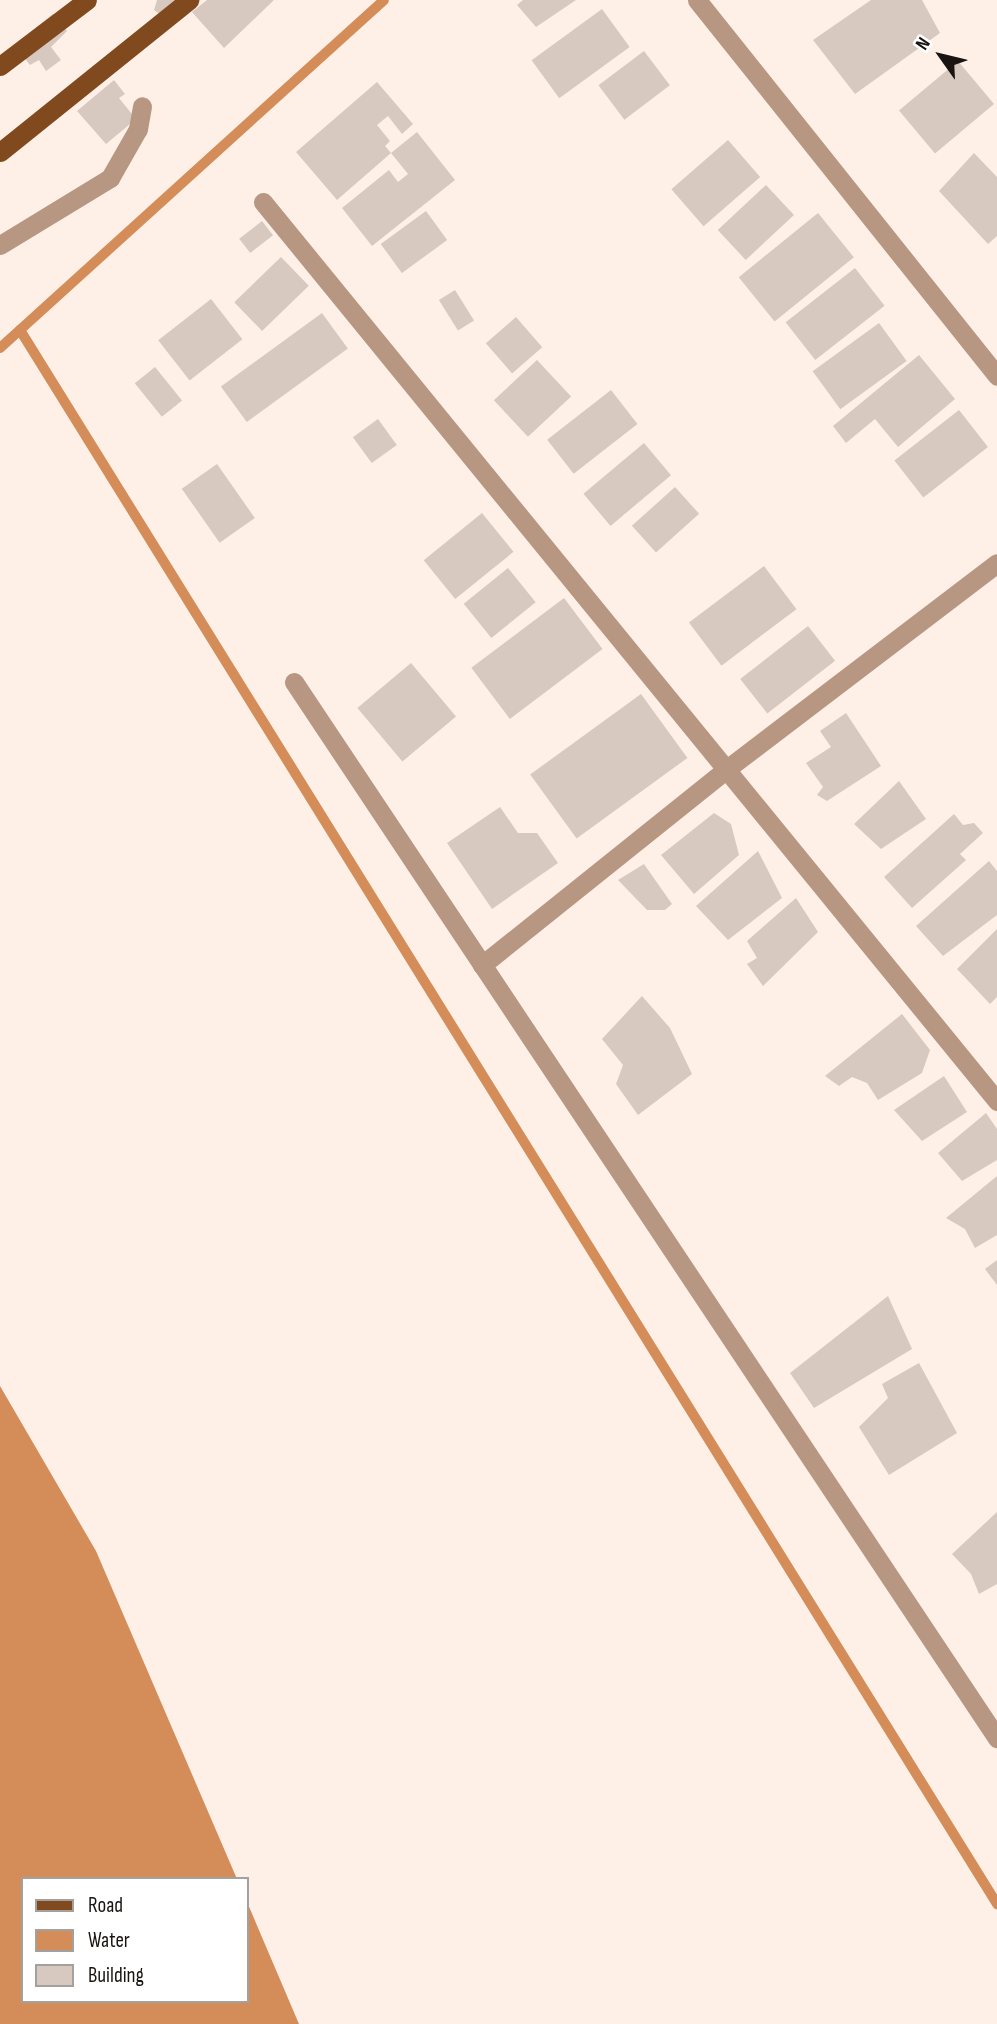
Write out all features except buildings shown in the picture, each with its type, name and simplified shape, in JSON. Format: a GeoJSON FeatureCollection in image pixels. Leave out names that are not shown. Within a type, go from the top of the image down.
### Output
{"type":"FeatureCollection","features":[{"type":"Feature","properties":{"kind":"main road"},"geometry":{"type":"LineString","coordinates":[[0,66],[87,0]]}},
{"type":"Feature","properties":{"kind":"main road"},"geometry":{"type":"LineString","coordinates":[[0,152],[189,0]]}},
{"type":"Feature","properties":{"kind":"street"},"geometry":{"type":"LineString","coordinates":[[697,0],[997,376]]}},
{"type":"Feature","properties":{"kind":"street"},"geometry":{"type":"LineString","coordinates":[[0,245],[110,178],[138,129],[142,106]]}},
{"type":"Feature","properties":{"kind":"street"},"geometry":{"type":"LineString","coordinates":[[263,202],[728,768],[997,1101]]}},
{"type":"Feature","properties":{"kind":"street"},"geometry":{"type":"LineString","coordinates":[[482,965],[728,768],[997,563]]}},
{"type":"Feature","properties":{"kind":"street"},"geometry":{"type":"LineString","coordinates":[[293,682],[997,1738]]}},
{"type":"Feature","properties":{"kind":"water"},"geometry":{"type":"Polygon","coordinates":[[[0,1386],[96,1551],[236,1877],[21,1877],[21,2003],[248,2003],[248,1904],[299,2024],[0,2024],[0,1386]]]}},
{"type":"Feature","properties":{"kind":"waterway"},"geometry":{"type":"LineString","coordinates":[[0,348],[384,0]]}},
{"type":"Feature","properties":{"kind":"waterway"},"geometry":{"type":"LineString","coordinates":[[20,330],[997,1904]]}}]}
